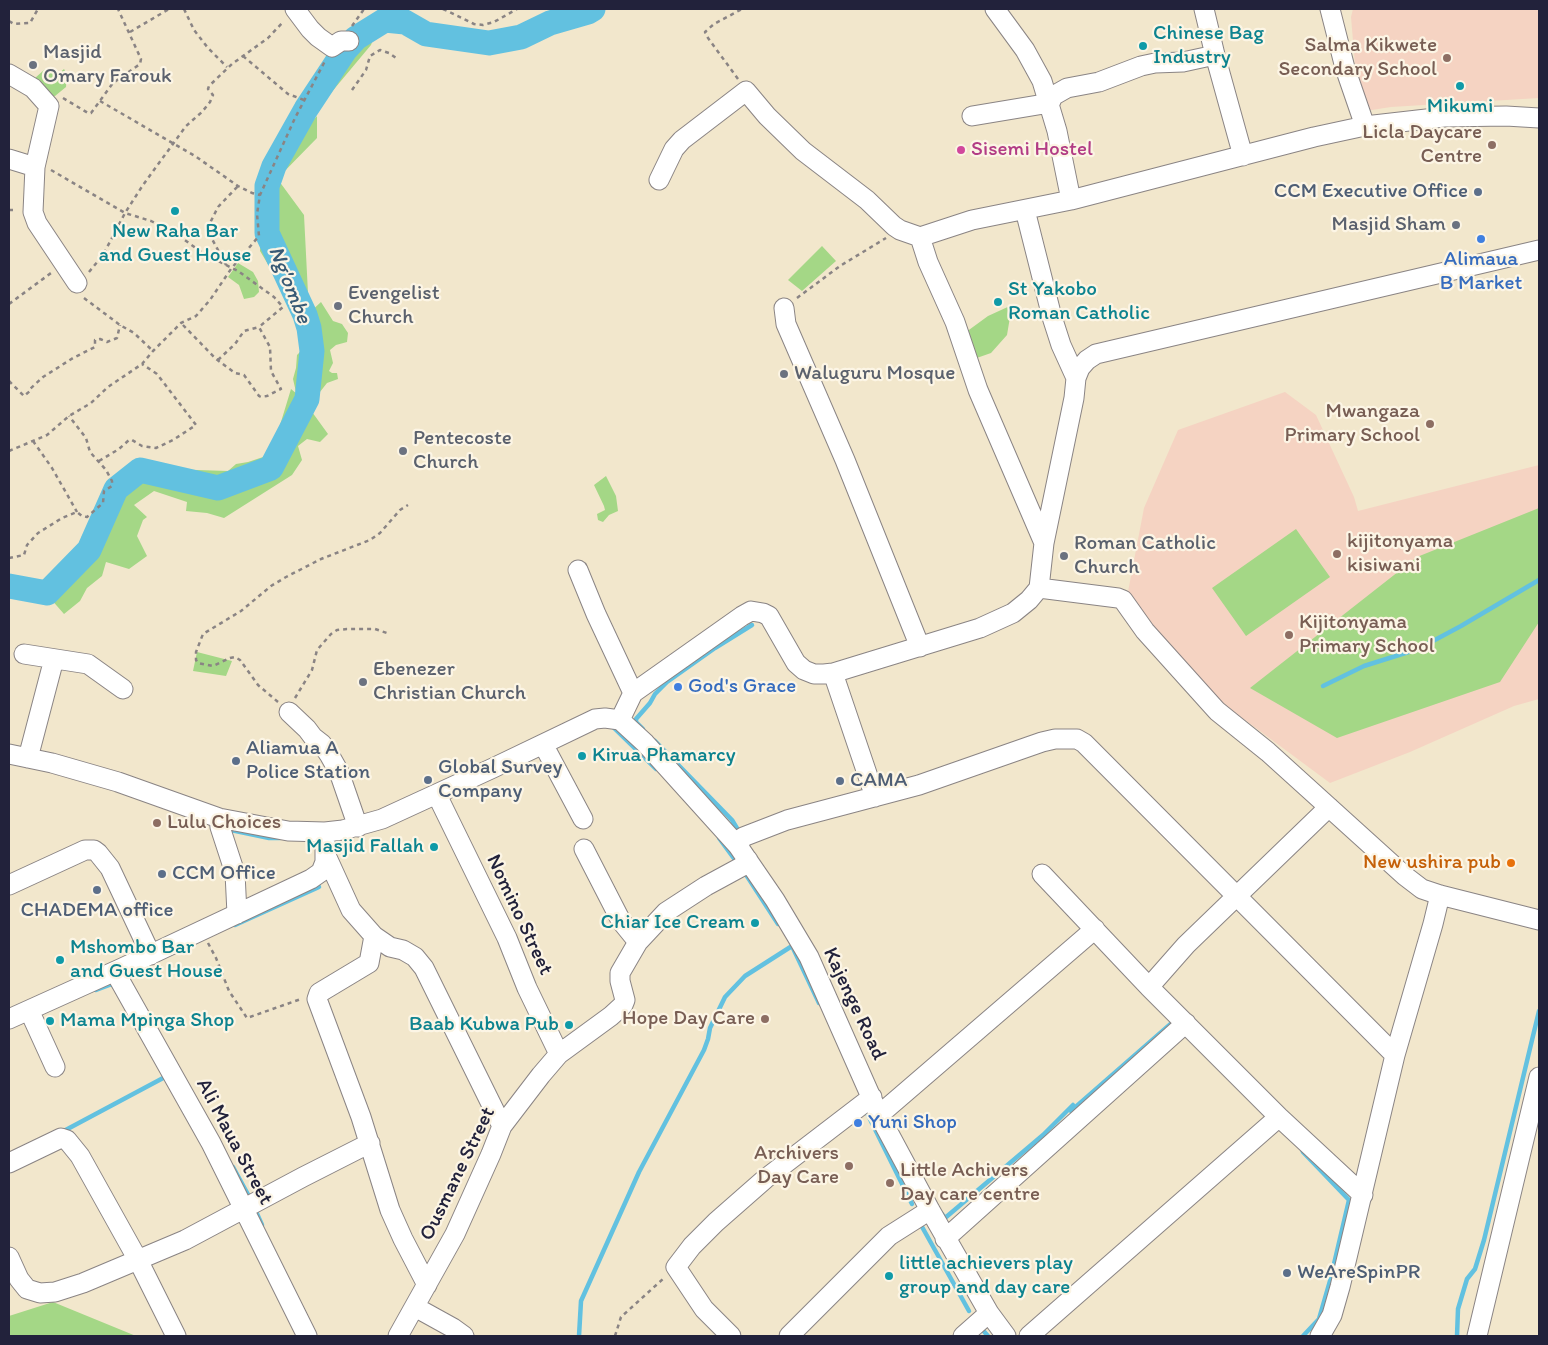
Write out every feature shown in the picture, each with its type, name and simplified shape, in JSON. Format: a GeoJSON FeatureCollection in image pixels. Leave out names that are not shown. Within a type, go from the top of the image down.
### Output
{"type":"FeatureCollection","features":[{"type":"Feature","properties":{"kind":"street"},"geometry":{"type":"LineString","coordinates":[[296,9],[318,37],[341,44]]}},
{"type":"Feature","properties":{"kind":"street"},"geometry":{"type":"LineString","coordinates":[[995,9],[1016,36],[1042,81],[1057,131],[1071,200]]}},
{"type":"Feature","properties":{"kind":"street"},"geometry":{"type":"LineString","coordinates":[[1204,9],[1243,156]]}},
{"type":"Feature","properties":{"kind":"street"},"geometry":{"type":"LineString","coordinates":[[1330,9],[1345,68],[1365,126]]}},
{"type":"Feature","properties":{"kind":"street"},"geometry":{"type":"LineString","coordinates":[[1050,104],[1053,96],[1067,88],[1099,82],[1141,66],[1155,63],[1183,62],[1215,55]]}},
{"type":"Feature","properties":{"kind":"street"},"geometry":{"type":"LineString","coordinates":[[9,74],[33,88],[50,106],[35,167],[33,212],[37,223],[77,283]]}},
{"type":"Feature","properties":{"kind":"street"},"geometry":{"type":"LineString","coordinates":[[659,180],[672,154],[682,140],[746,91],[767,116],[803,151],[867,200],[900,230],[920,237],[972,220],[1071,200],[1314,137],[1365,126],[1444,117],[1506,116],[1539,118]]}},
{"type":"Feature","properties":{"kind":"street"},"geometry":{"type":"LineString","coordinates":[[972,116],[1050,104]]}},
{"type":"Feature","properties":{"kind":"street"},"geometry":{"type":"LineString","coordinates":[[9,159],[35,167]]}},
{"type":"Feature","properties":{"kind":"street"},"geometry":{"type":"LineString","coordinates":[[1025,210],[1052,317],[1061,346],[1076,378]]}},
{"type":"Feature","properties":{"kind":"street"},"geometry":{"type":"LineString","coordinates":[[920,237],[928,262],[955,322],[978,390],[1044,543]]}},
{"type":"Feature","properties":{"kind":"street"},"geometry":{"type":"LineString","coordinates":[[9,754],[118,782],[219,818],[288,831],[325,832],[358,827],[382,819],[437,795],[595,719],[620,720],[633,693],[751,611],[763,612],[769,616],[796,663],[804,670],[814,674],[833,673],[920,647],[995,622],[1014,613],[1039,588],[1044,543],[1074,398],[1076,378],[1080,368],[1096,354],[1539,250]]}},
{"type":"Feature","properties":{"kind":"street"},"geometry":{"type":"LineString","coordinates":[[784,308],[786,324],[845,460],[920,647]]}},
{"type":"Feature","properties":{"kind":"street"},"geometry":{"type":"LineString","coordinates":[[578,570],[596,614],[633,693]]}},
{"type":"Feature","properties":{"kind":"street"},"geometry":{"type":"LineString","coordinates":[[1039,588],[1123,600],[1145,631],[1217,711],[1268,752],[1405,876],[1422,888],[1440,895],[1539,920]]}},
{"type":"Feature","properties":{"kind":"street"},"geometry":{"type":"LineString","coordinates":[[24,654],[88,664],[123,689]]}},
{"type":"Feature","properties":{"kind":"street"},"geometry":{"type":"LineString","coordinates":[[28,758],[54,659]]}},
{"type":"Feature","properties":{"kind":"street"},"geometry":{"type":"LineString","coordinates":[[833,673],[874,797]]}},
{"type":"Feature","properties":{"kind":"street"},"geometry":{"type":"LineString","coordinates":[[289,712],[307,729],[313,738],[322,744],[330,756],[339,772],[358,827]]}},
{"type":"Feature","properties":{"kind":"street","name":"Kajenge Road"},"geometry":{"type":"LineString","coordinates":[[620,720],[645,743],[743,853],[775,900],[809,958],[879,1115],[945,1239],[989,1313],[1006,1336]]}},
{"type":"Feature","properties":{"kind":"street","name":"Ousmane Street"},"geometry":{"type":"LineString","coordinates":[[398,1336],[455,1234],[502,1126],[559,1054],[611,1016],[622,1005],[625,1000],[620,973],[638,942],[666,912],[706,886],[741,867],[743,853],[742,836],[787,820],[919,785],[1042,742],[1055,739],[1077,739],[1084,743],[1395,1054]]}},
{"type":"Feature","properties":{"kind":"street"},"geometry":{"type":"LineString","coordinates":[[542,744],[583,819]]}},
{"type":"Feature","properties":{"kind":"street","name":"Nomino Street"},"geometry":{"type":"LineString","coordinates":[[437,795],[507,938],[527,988],[559,1054]]}},
{"type":"Feature","properties":{"kind":"street"},"geometry":{"type":"LineString","coordinates":[[1149,987],[1186,945],[1329,807]]}},
{"type":"Feature","properties":{"kind":"street"},"geometry":{"type":"LineString","coordinates":[[219,818],[220,827],[235,874],[236,914]]}},
{"type":"Feature","properties":{"kind":"street"},"geometry":{"type":"LineString","coordinates":[[9,1019],[115,972],[312,879],[321,872],[325,862],[325,832]]}},
{"type":"Feature","properties":{"kind":"street"},"geometry":{"type":"LineString","coordinates":[[584,849],[621,921],[638,942]]}},
{"type":"Feature","properties":{"kind":"street"},"geometry":{"type":"LineString","coordinates":[[9,886],[85,850],[94,850],[110,868],[151,954]]}},
{"type":"Feature","properties":{"kind":"street"},"geometry":{"type":"LineString","coordinates":[[325,853],[351,910],[374,936],[390,947],[403,950],[424,968],[502,1126]]}},
{"type":"Feature","properties":{"kind":"street"},"geometry":{"type":"LineString","coordinates":[[1042,874],[1149,987],[1279,1117],[1362,1195]]}},
{"type":"Feature","properties":{"kind":"street"},"geometry":{"type":"LineString","coordinates":[[1320,1336],[1334,1308],[1395,1054],[1440,895]]}},
{"type":"Feature","properties":{"kind":"street"},"geometry":{"type":"LineString","coordinates":[[879,1115],[1095,929]]}},
{"type":"Feature","properties":{"kind":"street"},"geometry":{"type":"LineString","coordinates":[[374,936],[369,963],[319,993],[317,999],[355,1099],[390,1210],[427,1285]]}},
{"type":"Feature","properties":{"kind":"street","name":"Ali Maua Street"},"geometry":{"type":"LineString","coordinates":[[115,972],[245,1208],[307,1336]]}},
{"type":"Feature","properties":{"kind":"street"},"geometry":{"type":"LineString","coordinates":[[29,1010],[55,1067]]}},
{"type":"Feature","properties":{"kind":"street"},"geometry":{"type":"LineString","coordinates":[[945,1239],[1186,1023]]}},
{"type":"Feature","properties":{"kind":"street"},"geometry":{"type":"LineString","coordinates":[[1477,1336],[1539,1077]]}},
{"type":"Feature","properties":{"kind":"street"},"geometry":{"type":"LineString","coordinates":[[731,1336],[704,1309],[676,1267],[692,1246],[716,1222],[758,1186],[872,1098]]}},
{"type":"Feature","properties":{"kind":"street"},"geometry":{"type":"LineString","coordinates":[[1029,1336],[1092,1283],[1279,1117]]}},
{"type":"Feature","properties":{"kind":"street"},"geometry":{"type":"LineString","coordinates":[[9,1162],[61,1138],[67,1140],[80,1156],[138,1260],[176,1336]]}},
{"type":"Feature","properties":{"kind":"street"},"geometry":{"type":"LineString","coordinates":[[9,1257],[19,1279],[27,1289],[40,1293],[54,1292],[83,1283],[185,1240],[303,1176],[370,1143]]}},
{"type":"Feature","properties":{"kind":"street"},"geometry":{"type":"LineString","coordinates":[[789,1336],[889,1236],[930,1210]]}},
{"type":"Feature","properties":{"kind":"street"},"geometry":{"type":"LineString","coordinates":[[415,1307],[464,1336]]}},
{"type":"Feature","properties":{"kind":"street"},"geometry":{"type":"LineString","coordinates":[[963,1336],[989,1313]]}},
{"type":"Feature","properties":{"kind":"path"},"geometry":{"type":"LineString","coordinates":[[9,21],[14,24],[30,23],[38,9]]}},
{"type":"Feature","properties":{"kind":"path"},"geometry":{"type":"LineString","coordinates":[[46,101],[63,98],[91,113],[112,83],[142,61],[118,9]]}},
{"type":"Feature","properties":{"kind":"path"},"geometry":{"type":"LineString","coordinates":[[130,32],[169,9]]}},
{"type":"Feature","properties":{"kind":"path"},"geometry":{"type":"LineString","coordinates":[[184,9],[194,30],[208,48],[228,68]]}},
{"type":"Feature","properties":{"kind":"path"},"geometry":{"type":"LineString","coordinates":[[153,351],[134,333],[120,325],[77,292],[77,283],[93,269],[103,255],[125,213],[143,185],[186,126],[206,109],[213,95],[208,89],[209,86],[228,68],[268,38],[296,9]]}},
{"type":"Feature","properties":{"kind":"path"},"geometry":{"type":"LineString","coordinates":[[443,9],[474,24],[483,26],[494,22],[514,9]]}},
{"type":"Feature","properties":{"kind":"path"},"geometry":{"type":"LineString","coordinates":[[742,9],[714,24],[705,32],[746,91]]}},
{"type":"Feature","properties":{"kind":"path"},"geometry":{"type":"LineString","coordinates":[[9,451],[47,435],[69,416],[91,403],[108,387],[142,364],[182,323],[196,316],[210,300],[231,269],[259,236],[257,214],[260,195],[304,100],[341,44]]}},
{"type":"Feature","properties":{"kind":"path"},"geometry":{"type":"LineString","coordinates":[[352,90],[366,70],[370,56],[380,50],[396,58]]}},
{"type":"Feature","properties":{"kind":"path"},"geometry":{"type":"LineString","coordinates":[[243,56],[288,94],[304,100]]}},
{"type":"Feature","properties":{"kind":"path"},"geometry":{"type":"LineString","coordinates":[[100,101],[212,167],[238,186],[260,195]]}},
{"type":"Feature","properties":{"kind":"path"},"geometry":{"type":"LineString","coordinates":[[35,167],[55,172],[125,213],[151,221],[167,229],[226,267],[238,271],[274,297],[283,307],[259,327],[244,331],[235,344],[218,360]]}},
{"type":"Feature","properties":{"kind":"path"},"geometry":{"type":"LineString","coordinates":[[226,267],[211,237],[209,225],[218,208],[238,186]]}},
{"type":"Feature","properties":{"kind":"path"},"geometry":{"type":"LineString","coordinates":[[784,308],[840,266],[900,230]]}},
{"type":"Feature","properties":{"kind":"path"},"geometry":{"type":"LineString","coordinates":[[9,304],[65,264]]}},
{"type":"Feature","properties":{"kind":"path"},"geometry":{"type":"LineString","coordinates":[[182,323],[218,360],[235,372],[244,375],[261,397],[280,389],[271,371],[270,347],[259,327]]}},
{"type":"Feature","properties":{"kind":"path"},"geometry":{"type":"LineString","coordinates":[[9,381],[24,396],[43,378],[72,358],[95,346],[95,340],[100,339],[107,342],[117,338],[120,325]]}},
{"type":"Feature","properties":{"kind":"path"},"geometry":{"type":"LineString","coordinates":[[99,461],[129,440],[142,446],[156,448],[173,440],[196,425],[157,374],[142,364]]}},
{"type":"Feature","properties":{"kind":"path"},"geometry":{"type":"LineString","coordinates":[[33,441],[52,468],[77,512],[87,517],[103,503],[104,491],[112,486],[112,481],[99,461],[90,452],[86,438],[69,416]]}},
{"type":"Feature","properties":{"kind":"path"},"geometry":{"type":"LineString","coordinates":[[387,633],[375,629],[354,629],[337,630],[330,634],[317,650],[312,670],[289,712],[258,685],[240,660],[230,658],[213,666],[198,663],[196,660],[196,652],[203,634],[241,610],[271,586],[286,577],[321,559],[370,540],[380,533],[404,506],[408,505]]}},
{"type":"Feature","properties":{"kind":"path"},"geometry":{"type":"LineString","coordinates":[[9,558],[24,555],[28,545],[38,534],[62,518],[77,512]]}},
{"type":"Feature","properties":{"kind":"path"},"geometry":{"type":"LineString","coordinates":[[203,930],[202,932],[216,958],[229,991],[247,1018],[319,993]]}},
{"type":"Feature","properties":{"kind":"path"},"geometry":{"type":"LineString","coordinates":[[615,1336],[621,1317],[676,1267]]}},
{"type":"Feature","properties":{"kind":"shaded area","name":"Salma Kikwete Secondary School"},"geometry":{"type":"Polygon","coordinates":[[[1353,9],[1539,9],[1539,98],[1391,107],[1359,112],[1351,17],[1353,9]]]}},
{"type":"Feature","properties":{"kind":"shaded area","name":"kijitonyama kisiwani"},"geometry":{"type":"Polygon","coordinates":[[[1285,392],[1316,415],[1354,497],[1358,511],[1539,465],[1539,699],[1514,706],[1410,752],[1330,783],[1241,717],[1169,659],[1148,617],[1127,597],[1144,508],[1178,430],[1285,392]]]}},
{"type":"Feature","properties":{"kind":"green space"},"geometry":{"type":"Polygon","coordinates":[[[367,25],[375,34],[371,45],[279,155],[293,125],[333,58],[354,27],[367,25]]]}},
{"type":"Feature","properties":{"kind":"green space"},"geometry":{"type":"Polygon","coordinates":[[[45,69],[50,69],[57,75],[64,69],[67,74],[66,87],[55,96],[48,98],[34,79],[45,69]]]}},
{"type":"Feature","properties":{"kind":"green space"},"geometry":{"type":"Polygon","coordinates":[[[317,116],[317,138],[273,183],[283,158],[297,138],[317,116]]]}},
{"type":"Feature","properties":{"kind":"green space"},"geometry":{"type":"Polygon","coordinates":[[[279,181],[304,215],[309,313],[321,302],[333,321],[342,324],[348,333],[347,342],[336,345],[330,350],[333,363],[329,371],[337,373],[338,379],[327,383],[307,405],[328,434],[320,442],[307,439],[298,446],[302,460],[292,475],[224,518],[207,513],[186,511],[187,502],[154,491],[134,505],[147,517],[143,520],[137,536],[147,556],[129,569],[106,562],[102,576],[87,588],[80,601],[64,614],[43,590],[59,578],[72,562],[82,536],[99,516],[109,491],[136,468],[228,471],[236,464],[269,455],[291,389],[303,399],[296,392],[293,379],[297,355],[305,347],[308,314],[275,276],[260,251],[262,195],[279,181]]]}},
{"type":"Feature","properties":{"kind":"green space"},"geometry":{"type":"Polygon","coordinates":[[[822,246],[836,261],[802,291],[788,280],[822,246]]]}},
{"type":"Feature","properties":{"kind":"green space"},"geometry":{"type":"Polygon","coordinates":[[[238,263],[253,272],[258,281],[259,292],[254,297],[244,299],[239,285],[228,277],[238,263]]]}},
{"type":"Feature","properties":{"kind":"green space"},"geometry":{"type":"Polygon","coordinates":[[[1012,305],[1007,335],[991,353],[971,360],[962,335],[988,316],[1012,305]]]}},
{"type":"Feature","properties":{"kind":"green space"},"geometry":{"type":"Polygon","coordinates":[[[606,476],[616,496],[618,511],[609,515],[603,522],[598,520],[597,514],[605,510],[594,485],[606,476]]]}},
{"type":"Feature","properties":{"kind":"green space"},"geometry":{"type":"Polygon","coordinates":[[[1539,508],[1539,622],[1500,682],[1337,738],[1250,688],[1417,557],[1539,508]]]}},
{"type":"Feature","properties":{"kind":"green space"},"geometry":{"type":"Polygon","coordinates":[[[1296,529],[1330,577],[1246,636],[1212,588],[1296,529]]]}},
{"type":"Feature","properties":{"kind":"green space"},"geometry":{"type":"Polygon","coordinates":[[[197,652],[232,661],[226,676],[193,671],[197,652]]]}},
{"type":"Feature","properties":{"kind":"green space"},"geometry":{"type":"Polygon","coordinates":[[[53,1302],[136,1336],[9,1336],[9,1316],[53,1302]]]}},
{"type":"Feature","properties":{"kind":"waterway","name":"Ng'ombe"},"geometry":{"type":"LineString","coordinates":[[9,586],[47,593],[89,550],[116,489],[140,470],[218,488],[271,468],[307,399],[312,351],[305,315],[267,233],[267,186],[274,166],[306,109],[345,50],[356,38],[385,20],[405,22],[426,34],[489,43],[521,37],[550,23],[593,9]]}},
{"type":"Feature","properties":{"kind":"waterway"},"geometry":{"type":"LineString","coordinates":[[1323,686],[1364,666],[1418,649],[1539,580]]}},
{"type":"Feature","properties":{"kind":"waterway"},"geometry":{"type":"LineString","coordinates":[[643,729],[636,722],[636,719],[667,682],[715,648],[752,625]]}},
{"type":"Feature","properties":{"kind":"waterway"},"geometry":{"type":"LineString","coordinates":[[612,726],[656,769]]}},
{"type":"Feature","properties":{"kind":"waterway"},"geometry":{"type":"LineString","coordinates":[[655,741],[732,820],[741,835]]}},
{"type":"Feature","properties":{"kind":"waterway"},"geometry":{"type":"LineString","coordinates":[[226,829],[269,838],[280,838]]}},
{"type":"Feature","properties":{"kind":"waterway"},"geometry":{"type":"LineString","coordinates":[[719,838],[738,864]]}},
{"type":"Feature","properties":{"kind":"waterway"},"geometry":{"type":"LineString","coordinates":[[743,870],[778,924]]}},
{"type":"Feature","properties":{"kind":"waterway"},"geometry":{"type":"LineString","coordinates":[[235,925],[319,887]]}},
{"type":"Feature","properties":{"kind":"waterway"},"geometry":{"type":"LineString","coordinates":[[579,1336],[581,1301],[639,1172],[704,1050],[710,1028],[725,997],[745,976],[792,946],[819,1003]]}},
{"type":"Feature","properties":{"kind":"waterway"},"geometry":{"type":"LineString","coordinates":[[96,990],[112,984],[115,988]]}},
{"type":"Feature","properties":{"kind":"waterway"},"geometry":{"type":"LineString","coordinates":[[1457,1336],[1458,1309],[1467,1279],[1475,1269],[1484,1240],[1539,1011]]}},
{"type":"Feature","properties":{"kind":"waterway"},"geometry":{"type":"LineString","coordinates":[[1071,1111],[1174,1021]]}},
{"type":"Feature","properties":{"kind":"waterway"},"geometry":{"type":"LineString","coordinates":[[60,1133],[165,1077]]}},
{"type":"Feature","properties":{"kind":"waterway"},"geometry":{"type":"LineString","coordinates":[[942,1214],[945,1218],[1043,1135],[1073,1105]]}},
{"type":"Feature","properties":{"kind":"waterway"},"geometry":{"type":"LineString","coordinates":[[865,1109],[912,1204]]}},
{"type":"Feature","properties":{"kind":"waterway"},"geometry":{"type":"LineString","coordinates":[[1301,1147],[1303,1152],[1349,1200],[1319,1319],[1303,1336]]}},
{"type":"Feature","properties":{"kind":"waterway"},"geometry":{"type":"LineString","coordinates":[[233,1167],[251,1200]]}},
{"type":"Feature","properties":{"kind":"waterway"},"geometry":{"type":"LineString","coordinates":[[254,1207],[262,1225]]}},
{"type":"Feature","properties":{"kind":"waterway"},"geometry":{"type":"LineString","coordinates":[[921,1225],[969,1311]]}},
{"type":"Feature","properties":{"kind":"waterway"},"geometry":{"type":"LineString","coordinates":[[980,1327],[988,1336]]}},
{"type":"Feature","properties":{"kind":"place","name":"Chinese Bag Industry"},"geometry":{"type":"Point","coordinates":[1143,46]}},
{"type":"Feature","properties":{"kind":"place","name":"Salma Kikwete Secondary School"},"geometry":{"type":"Point","coordinates":[1447,58]}},
{"type":"Feature","properties":{"kind":"place","name":"Masjid Omary Farouk"},"geometry":{"type":"Point","coordinates":[33,65]}},
{"type":"Feature","properties":{"kind":"place","name":"Mikumi"},"geometry":{"type":"Point","coordinates":[1460,86]}},
{"type":"Feature","properties":{"kind":"place","name":"Licla Daycare Centre"},"geometry":{"type":"Point","coordinates":[1492,145]}},
{"type":"Feature","properties":{"kind":"place","name":"Sisemi Hostel"},"geometry":{"type":"Point","coordinates":[961,150]}},
{"type":"Feature","properties":{"kind":"place","name":"CCM Executive Office"},"geometry":{"type":"Point","coordinates":[1478,192]}},
{"type":"Feature","properties":{"kind":"place","name":"New Raha Bar and Guest House"},"geometry":{"type":"Point","coordinates":[175,211]}},
{"type":"Feature","properties":{"kind":"place","name":"Masjid Sham"},"geometry":{"type":"Point","coordinates":[1456,225]}},
{"type":"Feature","properties":{"kind":"place","name":"Alimaua B Market"},"geometry":{"type":"Point","coordinates":[1481,239]}},
{"type":"Feature","properties":{"kind":"place","name":"St Yakobo Roman Catholic"},"geometry":{"type":"Point","coordinates":[998,302]}},
{"type":"Feature","properties":{"kind":"place","name":"Evengelist Church"},"geometry":{"type":"Point","coordinates":[338,306]}},
{"type":"Feature","properties":{"kind":"place","name":"Waluguru Mosque"},"geometry":{"type":"Point","coordinates":[784,374]}},
{"type":"Feature","properties":{"kind":"place","name":"Mwangaza Primary School"},"geometry":{"type":"Point","coordinates":[1430,424]}},
{"type":"Feature","properties":{"kind":"place","name":"Pentecoste Church"},"geometry":{"type":"Point","coordinates":[403,451]}},
{"type":"Feature","properties":{"kind":"place","name":"kijitonyama kisiwani"},"geometry":{"type":"Point","coordinates":[1337,554]}},
{"type":"Feature","properties":{"kind":"place","name":"Roman Catholic Church"},"geometry":{"type":"Point","coordinates":[1064,556]}},
{"type":"Feature","properties":{"kind":"place","name":"Kijitonyama Primary School"},"geometry":{"type":"Point","coordinates":[1289,635]}},
{"type":"Feature","properties":{"kind":"place","name":"Ebenezer Christian Church"},"geometry":{"type":"Point","coordinates":[363,682]}},
{"type":"Feature","properties":{"kind":"place","name":"God's Grace"},"geometry":{"type":"Point","coordinates":[678,687]}},
{"type":"Feature","properties":{"kind":"place","name":"Kirua Phamarcy"},"geometry":{"type":"Point","coordinates":[582,756]}},
{"type":"Feature","properties":{"kind":"place","name":"Aliamua A Police Station"},"geometry":{"type":"Point","coordinates":[236,761]}},
{"type":"Feature","properties":{"kind":"place","name":"Global Survey Company"},"geometry":{"type":"Point","coordinates":[428,780]}},
{"type":"Feature","properties":{"kind":"place","name":"CAMA"},"geometry":{"type":"Point","coordinates":[840,781]}},
{"type":"Feature","properties":{"kind":"place","name":"Lulu Choices"},"geometry":{"type":"Point","coordinates":[157,823]}},
{"type":"Feature","properties":{"kind":"place","name":"Masjid Fallah"},"geometry":{"type":"Point","coordinates":[434,847]}},
{"type":"Feature","properties":{"kind":"place","name":"New ushira pub"},"geometry":{"type":"Point","coordinates":[1511,863]}},
{"type":"Feature","properties":{"kind":"place","name":"CCM Office"},"geometry":{"type":"Point","coordinates":[162,874]}},
{"type":"Feature","properties":{"kind":"place","name":"CHADEMA office"},"geometry":{"type":"Point","coordinates":[97,890]}},
{"type":"Feature","properties":{"kind":"place","name":"Chiar Ice Cream"},"geometry":{"type":"Point","coordinates":[755,923]}},
{"type":"Feature","properties":{"kind":"place","name":"Mshombo Bar and Guest House"},"geometry":{"type":"Point","coordinates":[60,960]}},
{"type":"Feature","properties":{"kind":"place","name":"Hope Day Care"},"geometry":{"type":"Point","coordinates":[765,1019]}},
{"type":"Feature","properties":{"kind":"place","name":"Mama Mpinga Shop"},"geometry":{"type":"Point","coordinates":[50,1021]}},
{"type":"Feature","properties":{"kind":"place","name":"Baab Kubwa Pub"},"geometry":{"type":"Point","coordinates":[569,1025]}},
{"type":"Feature","properties":{"kind":"place","name":"Yuni Shop"},"geometry":{"type":"Point","coordinates":[858,1123]}},
{"type":"Feature","properties":{"kind":"place","name":"Archivers Day Care"},"geometry":{"type":"Point","coordinates":[849,1166]}},
{"type":"Feature","properties":{"kind":"place","name":"Little Achivers Day care centre"},"geometry":{"type":"Point","coordinates":[890,1183]}},
{"type":"Feature","properties":{"kind":"place","name":"WeAreSpinPR"},"geometry":{"type":"Point","coordinates":[1287,1273]}},
{"type":"Feature","properties":{"kind":"place","name":"little achievers play group and day care"},"geometry":{"type":"Point","coordinates":[889,1276]}}]}
